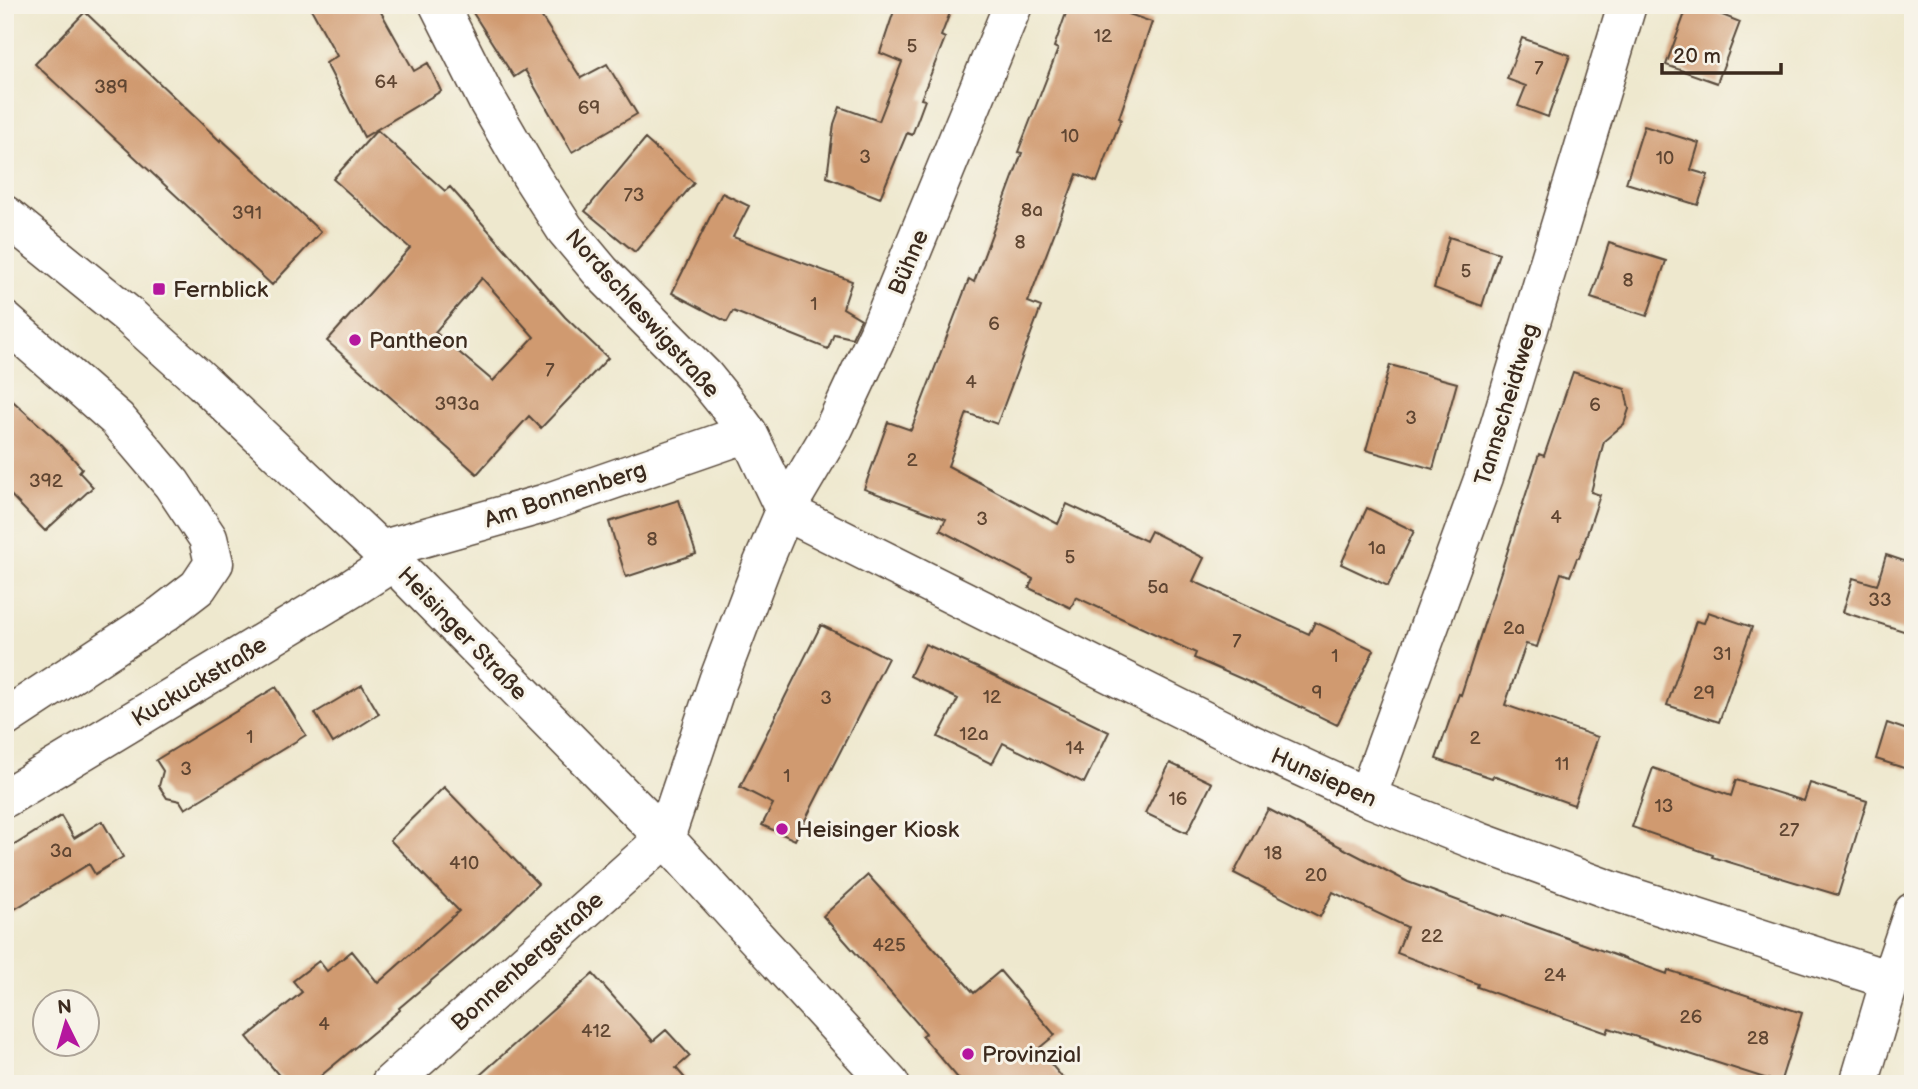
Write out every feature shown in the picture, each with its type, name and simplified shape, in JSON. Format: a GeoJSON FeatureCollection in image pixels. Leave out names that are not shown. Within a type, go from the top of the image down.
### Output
{"type":"FeatureCollection","features":[{"type":"Feature","properties":{"kind":"street","name":"Nordschleswigstraße"},"geometry":{"type":"LineString","coordinates":[[439,5],[487,100],[531,177],[565,229],[601,272],[704,376],[748,433],[785,511]]}},
{"type":"Feature","properties":{"kind":"street","name":"Bühne"},"geometry":{"type":"LineString","coordinates":[[785,511],[834,428],[878,334],[1013,5]]}},
{"type":"Feature","properties":{"kind":"street","name":"Tannscheidtweg"},"geometry":{"type":"LineString","coordinates":[[1367,797],[1484,477],[1627,5]]}},
{"type":"Feature","properties":{"kind":"street","name":"Heisinger Straße"},"geometry":{"type":"LineString","coordinates":[[5,215],[127,314],[203,382],[386,556],[665,838],[890,1084]]}},
{"type":"Feature","properties":{"kind":"street"},"geometry":{"type":"LineString","coordinates":[[5,321],[117,419],[172,484],[208,538],[214,564],[198,587],[163,614],[5,718]]}},
{"type":"Feature","properties":{"kind":"street","name":"Am Bonnenberg"},"geometry":{"type":"LineString","coordinates":[[386,556],[748,433]]}},
{"type":"Feature","properties":{"kind":"street","name":"Hunsiepen"},"geometry":{"type":"LineString","coordinates":[[785,511],[1249,743],[1367,797],[1610,890],[1890,980]]}},
{"type":"Feature","properties":{"kind":"street"},"geometry":{"type":"LineString","coordinates":[[665,838],[718,681],[785,511]]}},
{"type":"Feature","properties":{"kind":"street","name":"Kuckuckstraße"},"geometry":{"type":"LineString","coordinates":[[5,798],[327,604],[386,556]]}},
{"type":"Feature","properties":{"kind":"street","name":"Bonnenbergstraße"},"geometry":{"type":"LineString","coordinates":[[390,1084],[665,838]]}},
{"type":"Feature","properties":{"kind":"street"},"geometry":{"type":"LineString","coordinates":[[1859,1084],[1913,912]]}},
{"type":"Feature","properties":{"kind":"building"},"geometry":{"type":"Polygon","coordinates":[[[309,5],[377,5],[414,71],[428,63],[441,91],[364,137],[326,63],[337,56],[309,5]]]}},
{"type":"Feature","properties":{"kind":"building"},"geometry":{"type":"Polygon","coordinates":[[[468,5],[534,5],[581,78],[607,64],[637,114],[572,152],[525,70],[514,77],[468,5]]]}},
{"type":"Feature","properties":{"kind":"building"},"geometry":{"type":"Polygon","coordinates":[[[896,5],[953,5],[941,36],[945,38],[921,99],[925,100],[912,135],[907,133],[880,198],[827,177],[834,124],[840,107],[879,121],[902,62],[880,53],[896,5]]]}},
{"type":"Feature","properties":{"kind":"building"},"geometry":{"type":"Polygon","coordinates":[[[1069,5],[1103,5],[1152,22],[1119,118],[1121,119],[1097,182],[1077,174],[1028,302],[1041,307],[997,424],[967,413],[948,466],[1058,524],[1067,504],[1146,541],[1151,531],[1204,558],[1193,581],[1309,634],[1315,622],[1374,650],[1337,725],[1194,658],[1196,653],[1076,597],[1071,608],[1029,588],[1033,579],[940,530],[946,519],[864,489],[888,422],[911,430],[969,279],[974,282],[1022,153],[1018,152],[1058,49],[1054,47],[1069,5]]]}},
{"type":"Feature","properties":{"kind":"building"},"geometry":{"type":"Polygon","coordinates":[[[1688,5],[1697,5],[1740,22],[1717,83],[1666,65],[1688,5]]]}},
{"type":"Feature","properties":{"kind":"building"},"geometry":{"type":"Polygon","coordinates":[[[85,12],[220,141],[221,139],[321,232],[272,285],[35,64],[85,12]]]}},
{"type":"Feature","properties":{"kind":"building"},"geometry":{"type":"Polygon","coordinates":[[[1522,38],[1570,55],[1548,117],[1518,106],[1526,86],[1507,79],[1522,38]]]}},
{"type":"Feature","properties":{"kind":"building"},"geometry":{"type":"Polygon","coordinates":[[[1644,126],[1699,143],[1691,170],[1708,175],[1698,205],[1626,183],[1644,126]]]}},
{"type":"Feature","properties":{"kind":"building"},"geometry":{"type":"Polygon","coordinates":[[[377,130],[445,191],[450,187],[565,317],[608,358],[541,428],[529,416],[477,474],[327,341],[410,248],[333,179],[377,130]],[[482,278],[435,332],[493,381],[534,337],[482,278]]]}},
{"type":"Feature","properties":{"kind":"building"},"geometry":{"type":"Polygon","coordinates":[[[645,139],[694,183],[635,252],[585,211],[645,139]]]}},
{"type":"Feature","properties":{"kind":"building"},"geometry":{"type":"Polygon","coordinates":[[[722,193],[749,206],[733,237],[852,281],[843,308],[861,319],[852,338],[834,334],[828,349],[733,311],[727,322],[672,293],[722,193]]]}},
{"type":"Feature","properties":{"kind":"building"},"geometry":{"type":"Polygon","coordinates":[[[1449,237],[1499,253],[1482,306],[1434,288],[1449,237]]]}},
{"type":"Feature","properties":{"kind":"building"},"geometry":{"type":"Polygon","coordinates":[[[1609,243],[1666,261],[1647,316],[1591,298],[1609,243]]]}},
{"type":"Feature","properties":{"kind":"building"},"geometry":{"type":"Polygon","coordinates":[[[1390,365],[1457,383],[1433,469],[1366,450],[1390,365]]]}},
{"type":"Feature","properties":{"kind":"building"},"geometry":{"type":"Polygon","coordinates":[[[1573,372],[1625,389],[1629,409],[1624,424],[1604,441],[1591,492],[1600,495],[1579,558],[1570,576],[1561,573],[1537,647],[1526,644],[1505,705],[1598,737],[1574,805],[1436,759],[1459,694],[1461,695],[1539,454],[1544,456],[1573,372]]]}},
{"type":"Feature","properties":{"kind":"building"},"geometry":{"type":"Polygon","coordinates":[[[5,394],[54,438],[82,468],[79,472],[93,487],[45,531],[5,489],[5,394]]]}},
{"type":"Feature","properties":{"kind":"building"},"geometry":{"type":"Polygon","coordinates":[[[679,500],[696,554],[626,577],[609,522],[679,500]]]}},
{"type":"Feature","properties":{"kind":"building"},"geometry":{"type":"Polygon","coordinates":[[[1367,508],[1414,531],[1388,586],[1341,564],[1367,508]]]}},
{"type":"Feature","properties":{"kind":"building"},"geometry":{"type":"Polygon","coordinates":[[[1886,555],[1913,564],[1913,634],[1843,612],[1853,578],[1877,585],[1886,555]]]}},
{"type":"Feature","properties":{"kind":"building"},"geometry":{"type":"Polygon","coordinates":[[[1708,612],[1752,627],[1719,722],[1667,705],[1696,621],[1704,623],[1708,612]]]}},
{"type":"Feature","properties":{"kind":"building"},"geometry":{"type":"Polygon","coordinates":[[[821,625],[888,658],[795,840],[762,825],[773,804],[740,787],[821,625]]]}},
{"type":"Feature","properties":{"kind":"building"},"geometry":{"type":"Polygon","coordinates":[[[925,644],[1109,732],[1084,783],[1003,743],[992,764],[938,737],[958,699],[910,676],[925,644]]]}},
{"type":"Feature","properties":{"kind":"building"},"geometry":{"type":"Polygon","coordinates":[[[362,685],[379,714],[333,743],[315,713],[362,685]]]}},
{"type":"Feature","properties":{"kind":"building"},"geometry":{"type":"Polygon","coordinates":[[[276,687],[306,735],[185,809],[180,801],[167,798],[159,786],[163,771],[156,760],[276,687]]]}},
{"type":"Feature","properties":{"kind":"building"},"geometry":{"type":"Polygon","coordinates":[[[1887,723],[1913,732],[1913,747],[1907,769],[1876,759],[1887,723]]]}},
{"type":"Feature","properties":{"kind":"building"},"geometry":{"type":"Polygon","coordinates":[[[1170,763],[1212,783],[1187,833],[1145,813],[1170,763]]]}},
{"type":"Feature","properties":{"kind":"building"},"geometry":{"type":"Polygon","coordinates":[[[1653,768],[1731,796],[1736,780],[1804,801],[1810,783],[1867,801],[1838,895],[1712,857],[1713,855],[1632,827],[1653,768]]]}},
{"type":"Feature","properties":{"kind":"building"},"geometry":{"type":"Polygon","coordinates":[[[444,787],[538,884],[491,930],[311,1084],[286,1084],[247,1037],[302,992],[293,981],[319,961],[327,971],[352,951],[378,983],[459,911],[390,840],[444,787]]]}},
{"type":"Feature","properties":{"kind":"building"},"geometry":{"type":"Polygon","coordinates":[[[1268,809],[1408,882],[1667,974],[1668,970],[1802,1013],[1780,1083],[1609,1028],[1607,1033],[1477,987],[1478,984],[1397,953],[1407,927],[1333,892],[1320,917],[1234,873],[1268,809]]]}},
{"type":"Feature","properties":{"kind":"building"},"geometry":{"type":"Polygon","coordinates":[[[61,816],[74,838],[102,821],[123,857],[95,874],[89,864],[5,915],[5,851],[61,816]]]}},
{"type":"Feature","properties":{"kind":"building"},"geometry":{"type":"Polygon","coordinates":[[[868,875],[974,993],[1000,971],[1055,1035],[1038,1049],[1068,1084],[963,1084],[922,1036],[926,1033],[823,916],[868,875]]]}},
{"type":"Feature","properties":{"kind":"building"},"geometry":{"type":"Polygon","coordinates":[[[593,974],[653,1041],[666,1030],[690,1056],[676,1068],[690,1084],[470,1084],[593,974]]]}},
{"type":"Feature","properties":{"kind":"place","name":"Fernblick"},"geometry":{"type":"Point","coordinates":[159,289]}},
{"type":"Feature","properties":{"kind":"place","name":"Pantheon"},"geometry":{"type":"Point","coordinates":[355,340]}},
{"type":"Feature","properties":{"kind":"place","name":"Heisinger Kiosk"},"geometry":{"type":"Point","coordinates":[782,829]}},
{"type":"Feature","properties":{"kind":"place","name":"Provinzial"},"geometry":{"type":"Point","coordinates":[968,1054]}}]}
